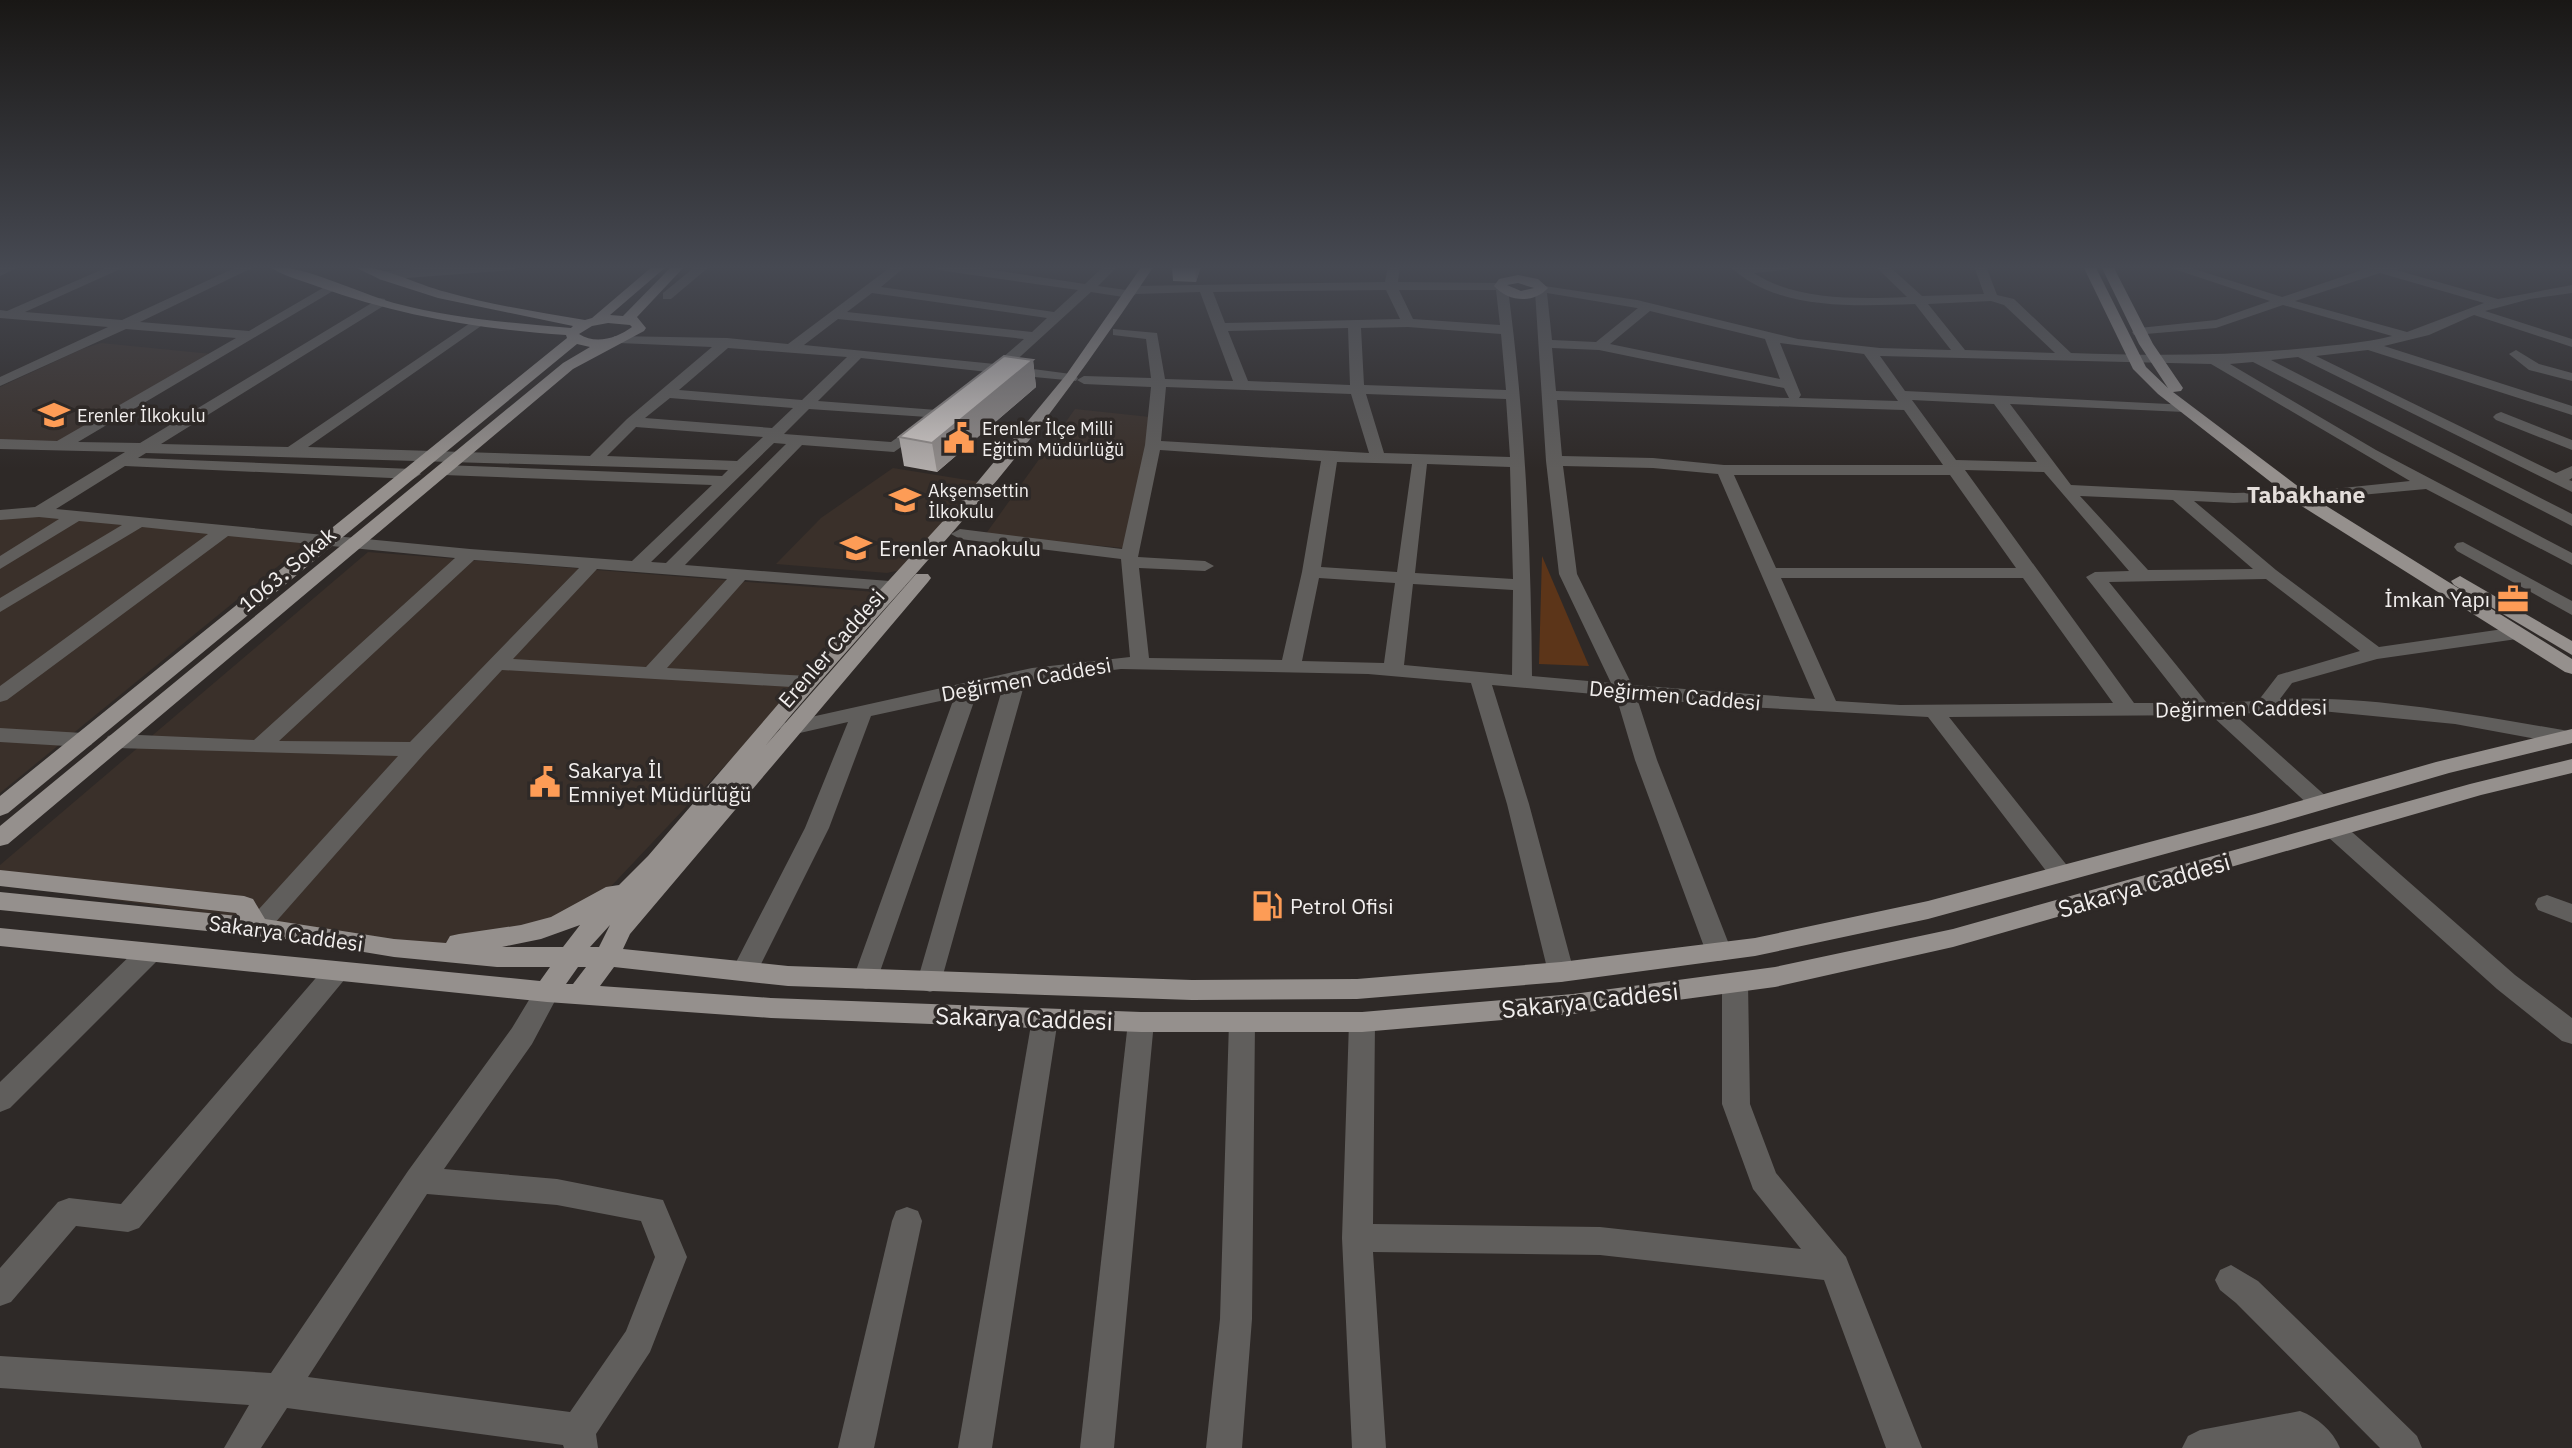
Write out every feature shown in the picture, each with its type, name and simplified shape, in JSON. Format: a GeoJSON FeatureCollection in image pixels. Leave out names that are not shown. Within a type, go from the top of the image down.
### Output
{"type":"FeatureCollection","features":[{"type":"Feature","properties":{"kind":"main road"},"geometry":{"type":"LineString","coordinates":[[562,334],[574,335],[588,343],[614,340]]}},
{"type":"Feature","properties":{"kind":"main road","name":"1063. Sokak"},"geometry":{"type":"LineString","coordinates":[[0,808],[413,474],[461,456],[568,366],[631,334]]}},
{"type":"Feature","properties":{"kind":"main road","name":"Erenler Caddesi"},"geometry":{"type":"LineString","coordinates":[[580,995],[607,957],[620,929],[960,534],[1107,334]]}},
{"type":"Feature","properties":{"kind":"main road","name":"Erenler Caddesi"},"geometry":{"type":"LineString","coordinates":[[656,862],[808,682],[896,586],[1117,334]]}},
{"type":"Feature","properties":{"kind":"main road"},"geometry":{"type":"LineString","coordinates":[[2122,334],[2136,361],[2163,391],[2298,495],[2572,668]]}},
{"type":"Feature","properties":{"kind":"main road"},"geometry":{"type":"LineString","coordinates":[[2140,334],[2155,360],[2182,395],[2323,495],[2572,649]]}},
{"type":"Feature","properties":{"kind":"main road","name":"1063. Sokak"},"geometry":{"type":"LineString","coordinates":[[0,838],[357,541],[574,335]]}},
{"type":"Feature","properties":{"kind":"main road","name":"Sakarya Caddesi"},"geometry":{"type":"LineString","coordinates":[[0,901],[257,927],[394,948],[497,957],[607,957],[788,976],[1192,990],[1357,989],[1561,972],[1755,947],[1928,910],[2444,767],[2567,737]]}},
{"type":"Feature","properties":{"kind":"main road","name":"Sakarya Caddesi"},"geometry":{"type":"LineString","coordinates":[[0,937],[547,992],[771,1008],[1045,1019],[1242,1023],[1362,1021],[1573,1004],[1775,977],[1954,938],[2478,789],[2572,766]]}},
{"type":"Feature","properties":{"kind":"main road"},"geometry":{"type":"LineString","coordinates":[[394,948],[490,941],[530,934],[564,922],[606,900],[656,862]]}},
{"type":"Feature","properties":{"kind":"main road"},"geometry":{"type":"LineString","coordinates":[[547,992],[586,934],[656,862]]}},
{"type":"Feature","properties":{"kind":"main road"},"geometry":{"type":"LineString","coordinates":[[0,878],[244,905],[257,927]]}},
{"type":"Feature","properties":{"kind":"main road"},"geometry":{"type":"LineString","coordinates":[[620,929],[626,947],[646,961]]}},
{"type":"Feature","properties":{"kind":"street"},"geometry":{"type":"LineString","coordinates":[[0,382],[101,334]]}},
{"type":"Feature","properties":{"kind":"street"},"geometry":{"type":"LineString","coordinates":[[234,334],[251,335]]}},
{"type":"Feature","properties":{"kind":"street"},"geometry":{"type":"LineString","coordinates":[[38,512],[329,334]]}},
{"type":"Feature","properties":{"kind":"street"},"geometry":{"type":"LineString","coordinates":[[293,451],[461,334]]}},
{"type":"Feature","properties":{"kind":"street"},"geometry":{"type":"LineString","coordinates":[[720,334],[858,354],[1004,365]]}},
{"type":"Feature","properties":{"kind":"street"},"geometry":{"type":"LineString","coordinates":[[797,344],[811,334]]}},
{"type":"Feature","properties":{"kind":"street"},"geometry":{"type":"LineString","coordinates":[[1004,334],[1035,337]]}},
{"type":"Feature","properties":{"kind":"street"},"geometry":{"type":"LineString","coordinates":[[979,384],[1039,334]]}},
{"type":"Feature","properties":{"kind":"street"},"geometry":{"type":"LineString","coordinates":[[1131,334],[1152,336],[1159,383],[1153,445],[1129,559],[1140,663]]}},
{"type":"Feature","properties":{"kind":"street"},"geometry":{"type":"LineString","coordinates":[[1222,334],[1234,356],[1242,386]]}},
{"type":"Feature","properties":{"kind":"street"},"geometry":{"type":"LineString","coordinates":[[1355,334],[1357,390],[1378,458]]}},
{"type":"Feature","properties":{"kind":"street"},"geometry":{"type":"LineString","coordinates":[[1507,334],[1514,395],[1523,584],[1522,681]]}},
{"type":"Feature","properties":{"kind":"street"},"geometry":{"type":"LineString","coordinates":[[1544,334],[1554,461],[1568,574],[1624,690],[1646,760],[1720,952]]}},
{"type":"Feature","properties":{"kind":"street"},"geometry":{"type":"LineString","coordinates":[[1599,345],[1613,334]]}},
{"type":"Feature","properties":{"kind":"street"},"geometry":{"type":"LineString","coordinates":[[1758,334],[1869,351],[2067,356],[2136,361],[2214,360],[2302,354],[2369,346],[2414,334]]}},
{"type":"Feature","properties":{"kind":"street"},"geometry":{"type":"LineString","coordinates":[[1945,334],[1961,354]]}},
{"type":"Feature","properties":{"kind":"street"},"geometry":{"type":"LineString","coordinates":[[2043,334],[2067,356]]}},
{"type":"Feature","properties":{"kind":"street"},"geometry":{"type":"LineString","coordinates":[[2399,334],[2408,336]]}},
{"type":"Feature","properties":{"kind":"street"},"geometry":{"type":"LineString","coordinates":[[2543,334],[2572,343]]}},
{"type":"Feature","properties":{"kind":"street"},"geometry":{"type":"LineString","coordinates":[[60,446],[251,335]]}},
{"type":"Feature","properties":{"kind":"street"},"geometry":{"type":"LineString","coordinates":[[1772,337],[1797,404]]}},
{"type":"Feature","properties":{"kind":"street"},"geometry":{"type":"LineString","coordinates":[[614,340],[797,344],[1159,383],[1514,395]]}},
{"type":"Feature","properties":{"kind":"street"},"geometry":{"type":"LineString","coordinates":[[594,461],[632,422],[727,342]]}},
{"type":"Feature","properties":{"kind":"street"},"geometry":{"type":"LineString","coordinates":[[1545,344],[1599,345],[1790,385]]}},
{"type":"Feature","properties":{"kind":"street"},"geometry":{"type":"LineString","coordinates":[[2369,346],[2572,411]]}},
{"type":"Feature","properties":{"kind":"street"},"geometry":{"type":"LineString","coordinates":[[1869,351],[1955,468],[2026,573],[2128,709]]}},
{"type":"Feature","properties":{"kind":"street"},"geometry":{"type":"LineString","coordinates":[[638,565],[858,354]]}},
{"type":"Feature","properties":{"kind":"street"},"geometry":{"type":"LineString","coordinates":[[2302,354],[2564,484],[2572,471]]}},
{"type":"Feature","properties":{"kind":"street"},"geometry":{"type":"LineString","coordinates":[[2516,354],[2522,361],[2535,367],[2572,377]]}},
{"type":"Feature","properties":{"kind":"street"},"geometry":{"type":"LineString","coordinates":[[2256,358],[2572,521]]}},
{"type":"Feature","properties":{"kind":"street"},"geometry":{"type":"LineString","coordinates":[[2214,360],[2370,453],[2572,560]]}},
{"type":"Feature","properties":{"kind":"street"},"geometry":{"type":"LineString","coordinates":[[632,422],[798,440],[894,447],[942,412],[807,405],[666,393]]}},
{"type":"Feature","properties":{"kind":"street"},"geometry":{"type":"LineString","coordinates":[[1549,395],[1797,404],[2000,401],[2184,408]]}},
{"type":"Feature","properties":{"kind":"street"},"geometry":{"type":"LineString","coordinates":[[2000,401],[2066,490],[2143,576]]}},
{"type":"Feature","properties":{"kind":"street"},"geometry":{"type":"LineString","coordinates":[[2374,418],[2418,411]]}},
{"type":"Feature","properties":{"kind":"street"},"geometry":{"type":"LineString","coordinates":[[2501,417],[2572,445]]}},
{"type":"Feature","properties":{"kind":"street"},"geometry":{"type":"LineString","coordinates":[[672,568],[798,440]]}},
{"type":"Feature","properties":{"kind":"street"},"geometry":{"type":"LineString","coordinates":[[0,444],[293,451],[727,481]]}},
{"type":"Feature","properties":{"kind":"street"},"geometry":{"type":"LineString","coordinates":[[1153,445],[1330,457],[1517,462]]}},
{"type":"Feature","properties":{"kind":"street"},"geometry":{"type":"LineString","coordinates":[[461,456],[743,466]]}},
{"type":"Feature","properties":{"kind":"street"},"geometry":{"type":"LineString","coordinates":[[1291,666],[1311,572],[1330,457]]}},
{"type":"Feature","properties":{"kind":"street"},"geometry":{"type":"LineString","coordinates":[[1393,670],[1420,460]]}},
{"type":"Feature","properties":{"kind":"street"},"geometry":{"type":"LineString","coordinates":[[1554,461],[1653,463],[1724,470],[2048,467]]}},
{"type":"Feature","properties":{"kind":"street"},"geometry":{"type":"LineString","coordinates":[[120,462],[413,474]]}},
{"type":"Feature","properties":{"kind":"street"},"geometry":{"type":"LineString","coordinates":[[1724,470],[1828,706]]}},
{"type":"Feature","properties":{"kind":"street"},"geometry":{"type":"LineString","coordinates":[[2323,495],[2428,484]]}},
{"type":"Feature","properties":{"kind":"street"},"geometry":{"type":"LineString","coordinates":[[2066,490],[2179,497],[2298,495]]}},
{"type":"Feature","properties":{"kind":"street"},"geometry":{"type":"LineString","coordinates":[[2179,497],[2270,574],[2375,653]]}},
{"type":"Feature","properties":{"kind":"street"},"geometry":{"type":"LineString","coordinates":[[0,515],[38,512],[470,554],[896,586]]}},
{"type":"Feature","properties":{"kind":"street"},"geometry":{"type":"LineString","coordinates":[[0,564],[75,516]]}},
{"type":"Feature","properties":{"kind":"street"},"geometry":{"type":"LineString","coordinates":[[0,606],[139,522]]}},
{"type":"Feature","properties":{"kind":"street"},"geometry":{"type":"LineString","coordinates":[[0,696],[224,530]]}},
{"type":"Feature","properties":{"kind":"street"},"geometry":{"type":"LineString","coordinates":[[960,534],[1129,559],[1205,566]]}},
{"type":"Feature","properties":{"kind":"street"},"geometry":{"type":"LineString","coordinates":[[2463,547],[2572,609]]}},
{"type":"Feature","properties":{"kind":"street"},"geometry":{"type":"LineString","coordinates":[[259,747],[470,554]]}},
{"type":"Feature","properties":{"kind":"street"},"geometry":{"type":"LineString","coordinates":[[257,927],[416,749],[594,562]]}},
{"type":"Feature","properties":{"kind":"street"},"geometry":{"type":"LineString","coordinates":[[1311,572],[1523,584]]}},
{"type":"Feature","properties":{"kind":"street"},"geometry":{"type":"LineString","coordinates":[[652,672],[741,573]]}},
{"type":"Feature","properties":{"kind":"street"},"geometry":{"type":"LineString","coordinates":[[1769,573],[2026,573]]}},
{"type":"Feature","properties":{"kind":"street"},"geometry":{"type":"LineString","coordinates":[[2270,574],[2095,577],[2208,709],[2320,803]]}},
{"type":"Feature","properties":{"kind":"street"},"geometry":{"type":"LineString","coordinates":[[2264,707],[2285,679],[2375,653],[2517,633]]}},
{"type":"Feature","properties":{"kind":"street","name":"Değirmen Caddesi"},"geometry":{"type":"LineString","coordinates":[[791,728],[1016,678],[1121,663],[1140,663],[1393,670],[1828,706],[1933,710],[2208,709],[2311,705],[2455,718],[2567,737]]}},
{"type":"Feature","properties":{"kind":"street"},"geometry":{"type":"LineString","coordinates":[[497,664],[808,682]]}},
{"type":"Feature","properties":{"kind":"street"},"geometry":{"type":"LineString","coordinates":[[1479,677],[1518,804],[1561,972]]}},
{"type":"Feature","properties":{"kind":"street"},"geometry":{"type":"LineString","coordinates":[[930,982],[1016,678]]}},
{"type":"Feature","properties":{"kind":"street"},"geometry":{"type":"LineString","coordinates":[[866,979],[968,688]]}},
{"type":"Feature","properties":{"kind":"street"},"geometry":{"type":"LineString","coordinates":[[1933,710],[2061,874]]}},
{"type":"Feature","properties":{"kind":"street"},"geometry":{"type":"LineString","coordinates":[[745,970],[817,828],[862,712]]}},
{"type":"Feature","properties":{"kind":"street"},"geometry":{"type":"LineString","coordinates":[[0,735],[83,740]]}},
{"type":"Feature","properties":{"kind":"street"},"geometry":{"type":"LineString","coordinates":[[116,741],[259,747],[416,749]]}},
{"type":"Feature","properties":{"kind":"street"},"geometry":{"type":"LineString","coordinates":[[2336,831],[2506,982],[2572,1033]]}},
{"type":"Feature","properties":{"kind":"street"},"geometry":{"type":"LineString","coordinates":[[2547,904],[2572,914]]}},
{"type":"Feature","properties":{"kind":"street"},"geometry":{"type":"LineString","coordinates":[[0,1100],[149,953]]}},
{"type":"Feature","properties":{"kind":"street"},"geometry":{"type":"LineString","coordinates":[[0,1291],[69,1212],[128,1218],[336,972]]}},
{"type":"Feature","properties":{"kind":"street"},"geometry":{"type":"LineString","coordinates":[[1735,983],[1736,1104],[1764,1180],[1835,1267],[1904,1448]]}},
{"type":"Feature","properties":{"kind":"street"},"geometry":{"type":"LineString","coordinates":[[241,1448],[419,1180],[522,1036],[547,992]]}},
{"type":"Feature","properties":{"kind":"street"},"geometry":{"type":"LineString","coordinates":[[975,1448],[1045,1019]]}},
{"type":"Feature","properties":{"kind":"street"},"geometry":{"type":"LineString","coordinates":[[1097,1448],[1142,1021]]}},
{"type":"Feature","properties":{"kind":"street"},"geometry":{"type":"LineString","coordinates":[[1362,1021],[1357,1238],[1369,1448]]}},
{"type":"Feature","properties":{"kind":"street"},"geometry":{"type":"LineString","coordinates":[[1224,1448],[1236,1319],[1242,1023]]}},
{"type":"Feature","properties":{"kind":"street"},"geometry":{"type":"LineString","coordinates":[[0,1372],[279,1390],[579,1439],[638,1341],[671,1257],[652,1210],[557,1192],[419,1180]]}},
{"type":"Feature","properties":{"kind":"street"},"geometry":{"type":"LineString","coordinates":[[856,1448],[907,1221]]}},
{"type":"Feature","properties":{"kind":"street"},"geometry":{"type":"LineString","coordinates":[[1357,1238],[1600,1241],[1835,1267]]}},
{"type":"Feature","properties":{"kind":"street"},"geometry":{"type":"LineString","coordinates":[[2231,1280],[2405,1448]]}},
{"type":"Feature","properties":{"kind":"street"},"geometry":{"type":"LineString","coordinates":[[2200,1448],[2300,1428],[2322,1448]]}},
{"type":"Feature","properties":{"kind":"shaded area","name":"Erenler İlkokulu"},"geometry":{"type":"Polygon","coordinates":[[[101,343],[212,354],[55,445],[0,442],[0,387],[101,343]]]}},
{"type":"Feature","properties":{"kind":"shaded area"},"geometry":{"type":"Polygon","coordinates":[[[1075,409],[1150,417],[1135,549],[985,535],[1075,409]]]}},
{"type":"Feature","properties":{"kind":"shaded area"},"geometry":{"type":"Polygon","coordinates":[[[893,468],[980,482],[905,569],[887,573],[776,564],[821,518],[893,468]]]}},
{"type":"Feature","properties":{"kind":"shaded area"},"geometry":{"type":"Polygon","coordinates":[[[30,514],[309,541],[0,793],[0,515],[30,514]]]}},
{"type":"Feature","properties":{"kind":"shaded area"},"geometry":{"type":"Polygon","coordinates":[[[368,552],[888,593],[583,916],[441,948],[0,883],[0,865],[368,552]]]}},
{"type":"Feature","properties":{"kind":"shaded area"},"geometry":{"type":"Polygon","coordinates":[[[1542,556],[1589,666],[1539,664],[1542,556]]]}},
{"type":"Feature","properties":{"kind":"building"},"geometry":{"type":"Polygon","coordinates":[[[1004,356],[1033,360],[932,443],[899,437],[1004,356]]]}},
{"type":"Feature","properties":{"kind":"place","name":"Erenler İlkokulu"},"geometry":{"type":"Point","coordinates":[54,415]}},
{"type":"Feature","properties":{"kind":"place","name":"Erenler İlçe Milli Eğitim Müdürlüğü"},"geometry":{"type":"Point","coordinates":[959,438]}},
{"type":"Feature","properties":{"kind":"place","name":"Akşemsettin İlkokulu"},"geometry":{"type":"Point","coordinates":[905,500]}},
{"type":"Feature","properties":{"kind":"place","name":"Erenler Anaokulu"},"geometry":{"type":"Point","coordinates":[856,548]}},
{"type":"Feature","properties":{"kind":"place","name":"İmkan Yapı"},"geometry":{"type":"Point","coordinates":[2513,599]}},
{"type":"Feature","properties":{"kind":"place","name":"Sakarya İl Emniyet Müdürlüğü"},"geometry":{"type":"Point","coordinates":[545,782]}},
{"type":"Feature","properties":{"kind":"place","name":"Petrol Ofisi"},"geometry":{"type":"Point","coordinates":[1267,906]}},
{"type":"Feature","properties":{"kind":"district","name":"Tabakhane"},"geometry":{"type":"Point","coordinates":[2306,494]}}]}
